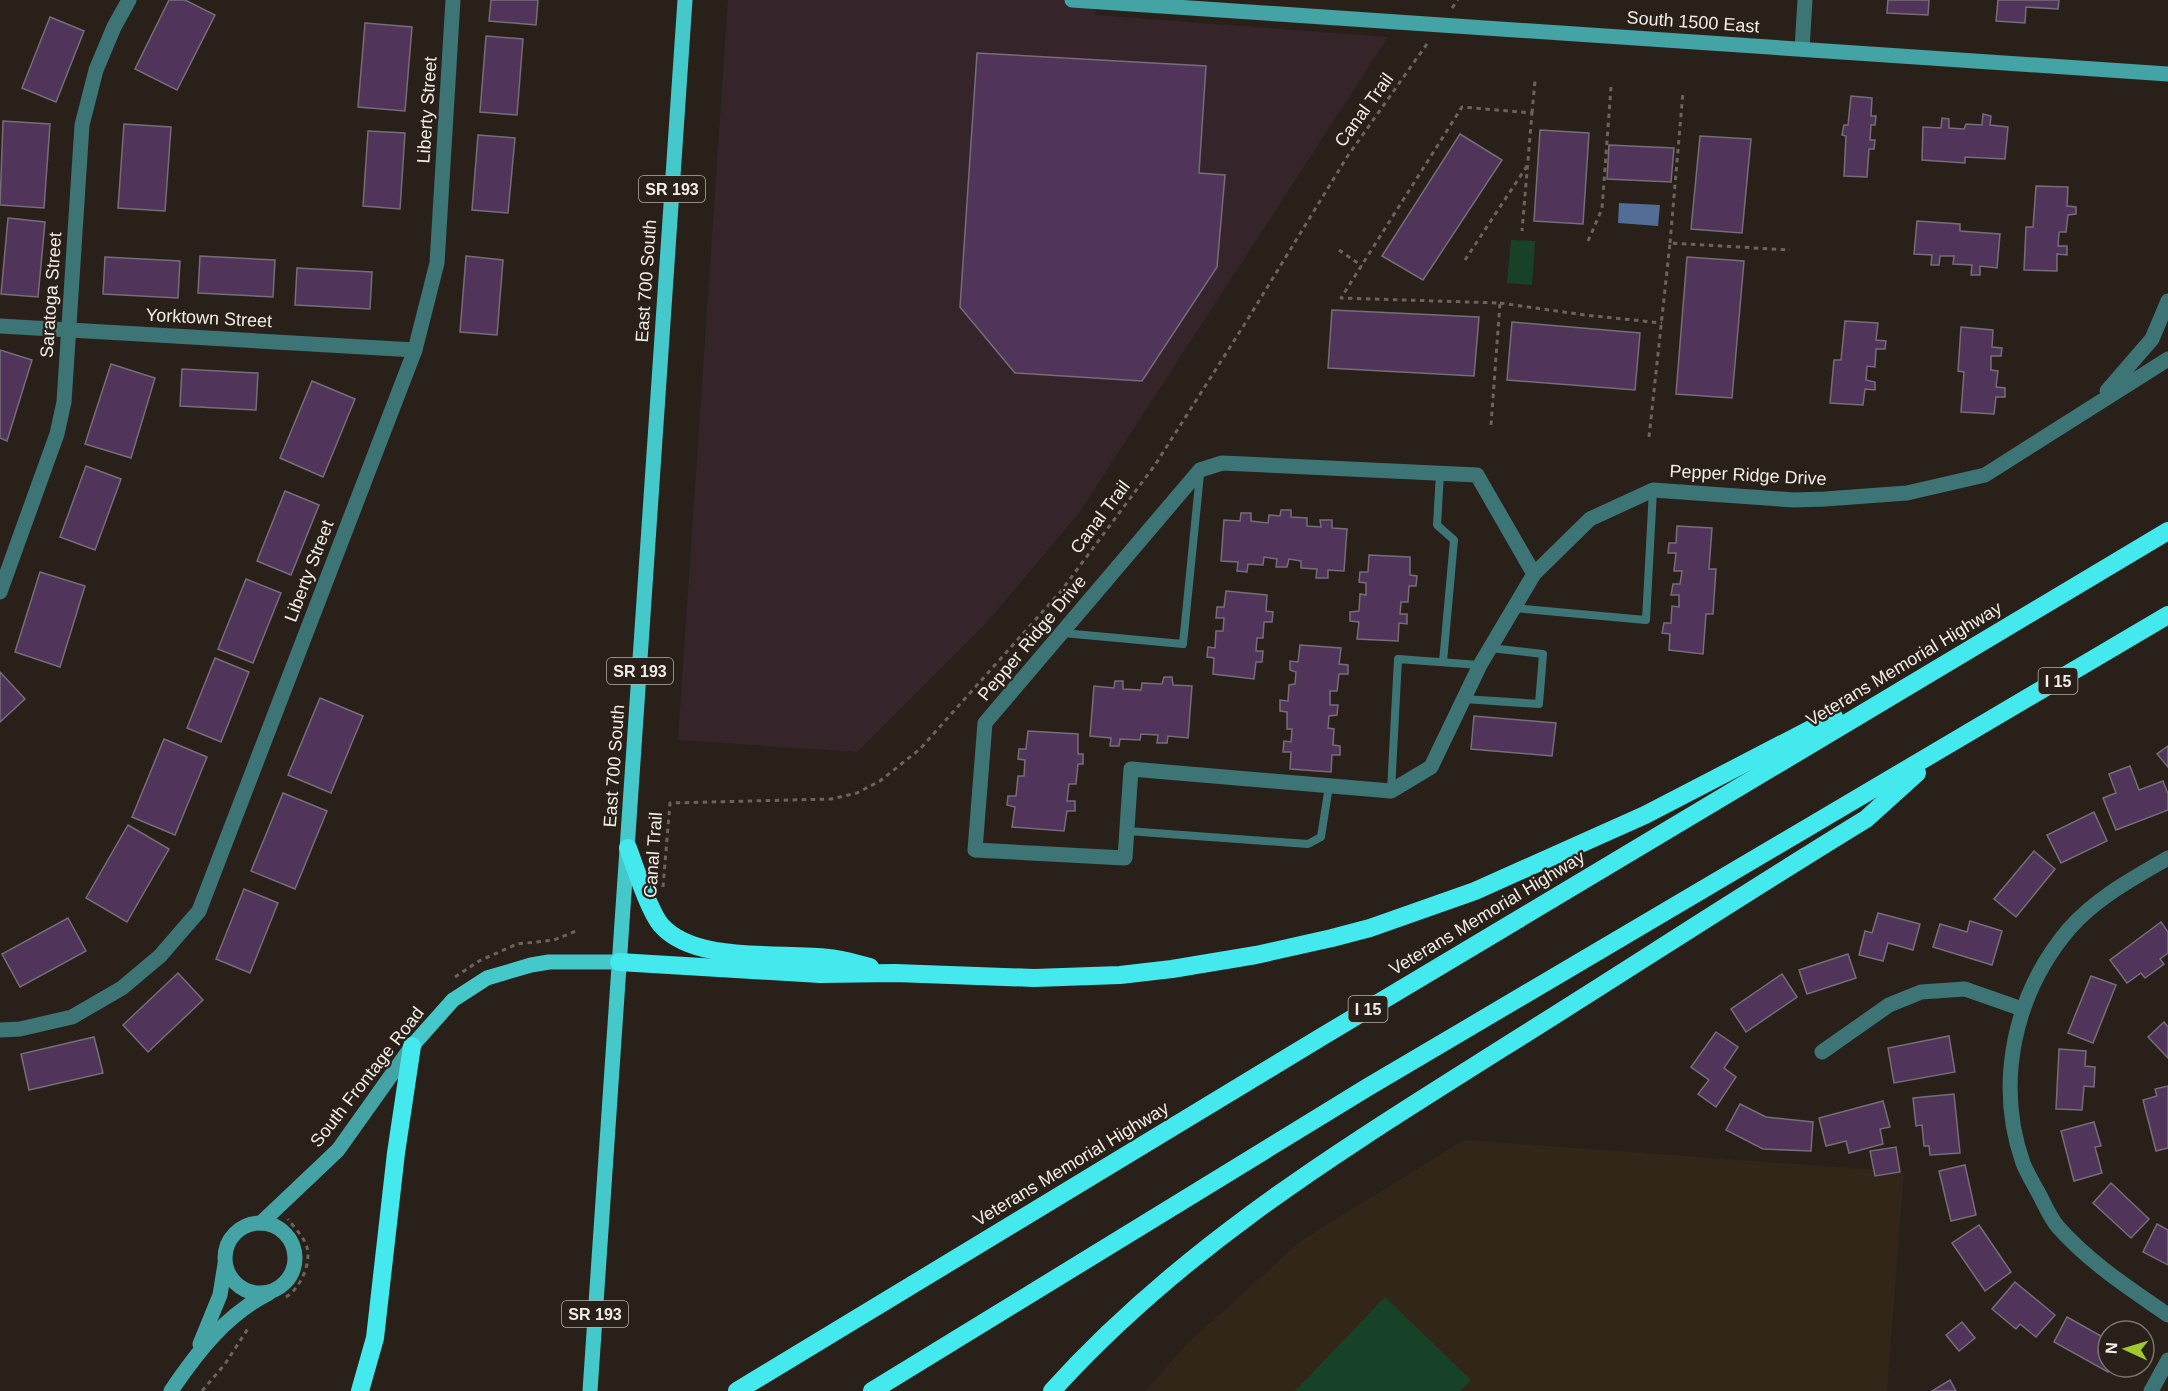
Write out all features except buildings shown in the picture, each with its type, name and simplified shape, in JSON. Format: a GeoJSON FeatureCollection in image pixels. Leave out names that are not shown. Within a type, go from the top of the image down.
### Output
{"type":"FeatureCollection","features":[{"type":"Feature","properties":{"kind":"highway","name":"Veterans Memorial Highway"},"geometry":{"type":"LineString","coordinates":[[737,1391],[1333,1030],[2168,531]]}},
{"type":"Feature","properties":{"kind":"highway","name":"I 15"},"geometry":{"type":"LineString","coordinates":[[872,1391],[1368,1087],[2168,615]]}},
{"type":"Feature","properties":{"kind":"highway"},"geometry":{"type":"LineString","coordinates":[[619,962],[820,974],[895,973],[1034,978],[1120,975],[1172,969],[1256,955],[1332,938],[1474,891],[1646,815],[2000,631]]}},
{"type":"Feature","properties":{"kind":"highway"},"geometry":{"type":"LineString","coordinates":[[1052,1391],[1098,1342],[1151,1293],[1262,1205],[1356,1141],[1866,819],[1947,746]]}},
{"type":"Feature","properties":{"kind":"highway"},"geometry":{"type":"LineString","coordinates":[[628,848],[658,922],[683,941],[724,951],[830,958],[895,973]]}},
{"type":"Feature","properties":{"kind":"highway"},"geometry":{"type":"LineString","coordinates":[[360,1391],[375,1338],[396,1153],[412,1046]]}},
{"type":"Feature","properties":{"kind":"main road","name":"East 700 South"},"geometry":{"type":"LineString","coordinates":[[590,1391],[685,0]]}},
{"type":"Feature","properties":{"kind":"main road","name":"South Frontage Road"},"geometry":{"type":"LineString","coordinates":[[412,1046],[453,1000],[487,978],[549,962],[619,962]]}},
{"type":"Feature","properties":{"kind":"street","name":"Saratoga Street"},"geometry":{"type":"LineString","coordinates":[[0,591],[57,434],[64,402],[82,125],[96,70],[114,27],[129,0]]}},
{"type":"Feature","properties":{"kind":"street","name":"Liberty Street"},"geometry":{"type":"LineString","coordinates":[[0,1029],[20,1029],[72,1017],[122,988],[160,956],[199,911],[415,350],[437,262],[453,0]]}},
{"type":"Feature","properties":{"kind":"street","name":"South 1500 East"},"geometry":{"type":"LineString","coordinates":[[1072,0],[2168,74]]}},
{"type":"Feature","properties":{"kind":"street"},"geometry":{"type":"LineString","coordinates":[[1802,49],[1805,0]]}},
{"type":"Feature","properties":{"kind":"street"},"geometry":{"type":"LineString","coordinates":[[2095,405],[2152,339],[2168,301]]}},
{"type":"Feature","properties":{"kind":"street","name":"Yorktown Street"},"geometry":{"type":"LineString","coordinates":[[0,326],[415,350]]}},
{"type":"Feature","properties":{"kind":"street","name":"Pepper Ridge Drive"},"geometry":{"type":"LineString","coordinates":[[1200,470],[985,723],[975,850],[1125,858],[1131,769],[1391,791],[1431,767],[1480,665],[1534,574],[1590,519],[1653,490],[1794,500],[1907,493],[1985,475],[2168,359]]}},
{"type":"Feature","properties":{"kind":"street"},"geometry":{"type":"LineString","coordinates":[[1200,470],[1222,463],[1477,475],[1534,574]]}},
{"type":"Feature","properties":{"kind":"street"},"geometry":{"type":"LineString","coordinates":[[2168,858],[2109,892],[2070,928],[2043,964],[2022,1009],[2011,1062],[2011,1117],[2024,1165],[2056,1226],[2105,1272],[2168,1315]]}},
{"type":"Feature","properties":{"kind":"street"},"geometry":{"type":"LineString","coordinates":[[1822,1052],[1889,1005],[1921,992],[1965,989],[2022,1009]]}},
{"type":"Feature","properties":{"kind":"street","name":"South Frontage Road"},"geometry":{"type":"LineString","coordinates":[[261,1223],[338,1150],[412,1046]]}},
{"type":"Feature","properties":{"kind":"street","name":"South Frontage Road"},"geometry":{"type":"LineString","coordinates":[[171,1391],[195,1355],[236,1313],[285,1284],[295,1263],[295,1251],[290,1240],[282,1231],[272,1225],[261,1223],[238,1230],[231,1239],[226,1250],[220,1295],[195,1355]]}},
{"type":"Feature","properties":{"kind":"street"},"geometry":{"type":"LineString","coordinates":[[225,1261],[234,1282],[243,1289],[253,1293],[275,1290]]}},
{"type":"Feature","properties":{"kind":"street"},"geometry":{"type":"LineString","coordinates":[[2151,1391],[2168,1360]]}},
{"type":"Feature","properties":{"kind":"lane"},"geometry":{"type":"LineString","coordinates":[[1062,633],[1183,644],[1200,470]]}},
{"type":"Feature","properties":{"kind":"lane"},"geometry":{"type":"LineString","coordinates":[[1440,474],[1437,525],[1454,540],[1443,662]]}},
{"type":"Feature","properties":{"kind":"lane"},"geometry":{"type":"LineString","coordinates":[[1515,608],[1646,620],[1653,490]]}},
{"type":"Feature","properties":{"kind":"lane"},"geometry":{"type":"LineString","coordinates":[[1464,699],[1539,704],[1543,654],[1490,648]]}},
{"type":"Feature","properties":{"kind":"lane"},"geometry":{"type":"LineString","coordinates":[[1391,791],[1398,658],[1480,665]]}},
{"type":"Feature","properties":{"kind":"lane"},"geometry":{"type":"LineString","coordinates":[[1127,831],[1308,844],[1321,837],[1329,786]]}},
{"type":"Feature","properties":{"kind":"path","name":"Canal Trail"},"geometry":{"type":"LineString","coordinates":[[663,892],[670,803],[831,799],[857,793],[880,781],[920,749],[1061,591],[1155,465],[1347,157],[1458,0]]}},
{"type":"Feature","properties":{"kind":"path"},"geometry":{"type":"LineString","coordinates":[[1522,231],[1534,81]]}},
{"type":"Feature","properties":{"kind":"path"},"geometry":{"type":"LineString","coordinates":[[1588,241],[1602,208],[1611,87]]}},
{"type":"Feature","properties":{"kind":"path"},"geometry":{"type":"LineString","coordinates":[[1649,437],[1670,243],[1683,92]]}},
{"type":"Feature","properties":{"kind":"path"},"geometry":{"type":"LineString","coordinates":[[1532,113],[1462,107],[1341,298],[1500,303],[1662,323]]}},
{"type":"Feature","properties":{"kind":"path"},"geometry":{"type":"LineString","coordinates":[[1465,260],[1527,166]]}},
{"type":"Feature","properties":{"kind":"path"},"geometry":{"type":"LineString","coordinates":[[1670,243],[1790,250]]}},
{"type":"Feature","properties":{"kind":"path"},"geometry":{"type":"LineString","coordinates":[[1339,250],[1362,266]]}},
{"type":"Feature","properties":{"kind":"path"},"geometry":{"type":"LineString","coordinates":[[1491,425],[1500,303]]}},
{"type":"Feature","properties":{"kind":"path"},"geometry":{"type":"LineString","coordinates":[[202,1391],[225,1364],[247,1330]]}},
{"type":"Feature","properties":{"kind":"shaded area"},"geometry":{"type":"Polygon","coordinates":[[[728,0],[1095,0],[1095,15],[1388,37],[1079,513],[987,622],[857,752],[678,740],[728,0]]]}},
{"type":"Feature","properties":{"kind":"shaded area"},"geometry":{"type":"Polygon","coordinates":[[[1464,1140],[1904,1172],[1887,1391],[1145,1391],[1188,1343],[1302,1240],[1464,1140]]]}},
{"type":"Feature","properties":{"kind":"green space"},"geometry":{"type":"Polygon","coordinates":[[[1511,240],[1535,241],[1532,285],[1507,283],[1511,240]]]}},
{"type":"Feature","properties":{"kind":"green space"},"geometry":{"type":"Polygon","coordinates":[[[1385,1297],[1471,1380],[1460,1391],[1295,1391],[1385,1297]]]}},
{"type":"Feature","properties":{"kind":"water"},"geometry":{"type":"Polygon","coordinates":[[[1619,203],[1660,205],[1658,226],[1618,223],[1619,203]]]}}]}
